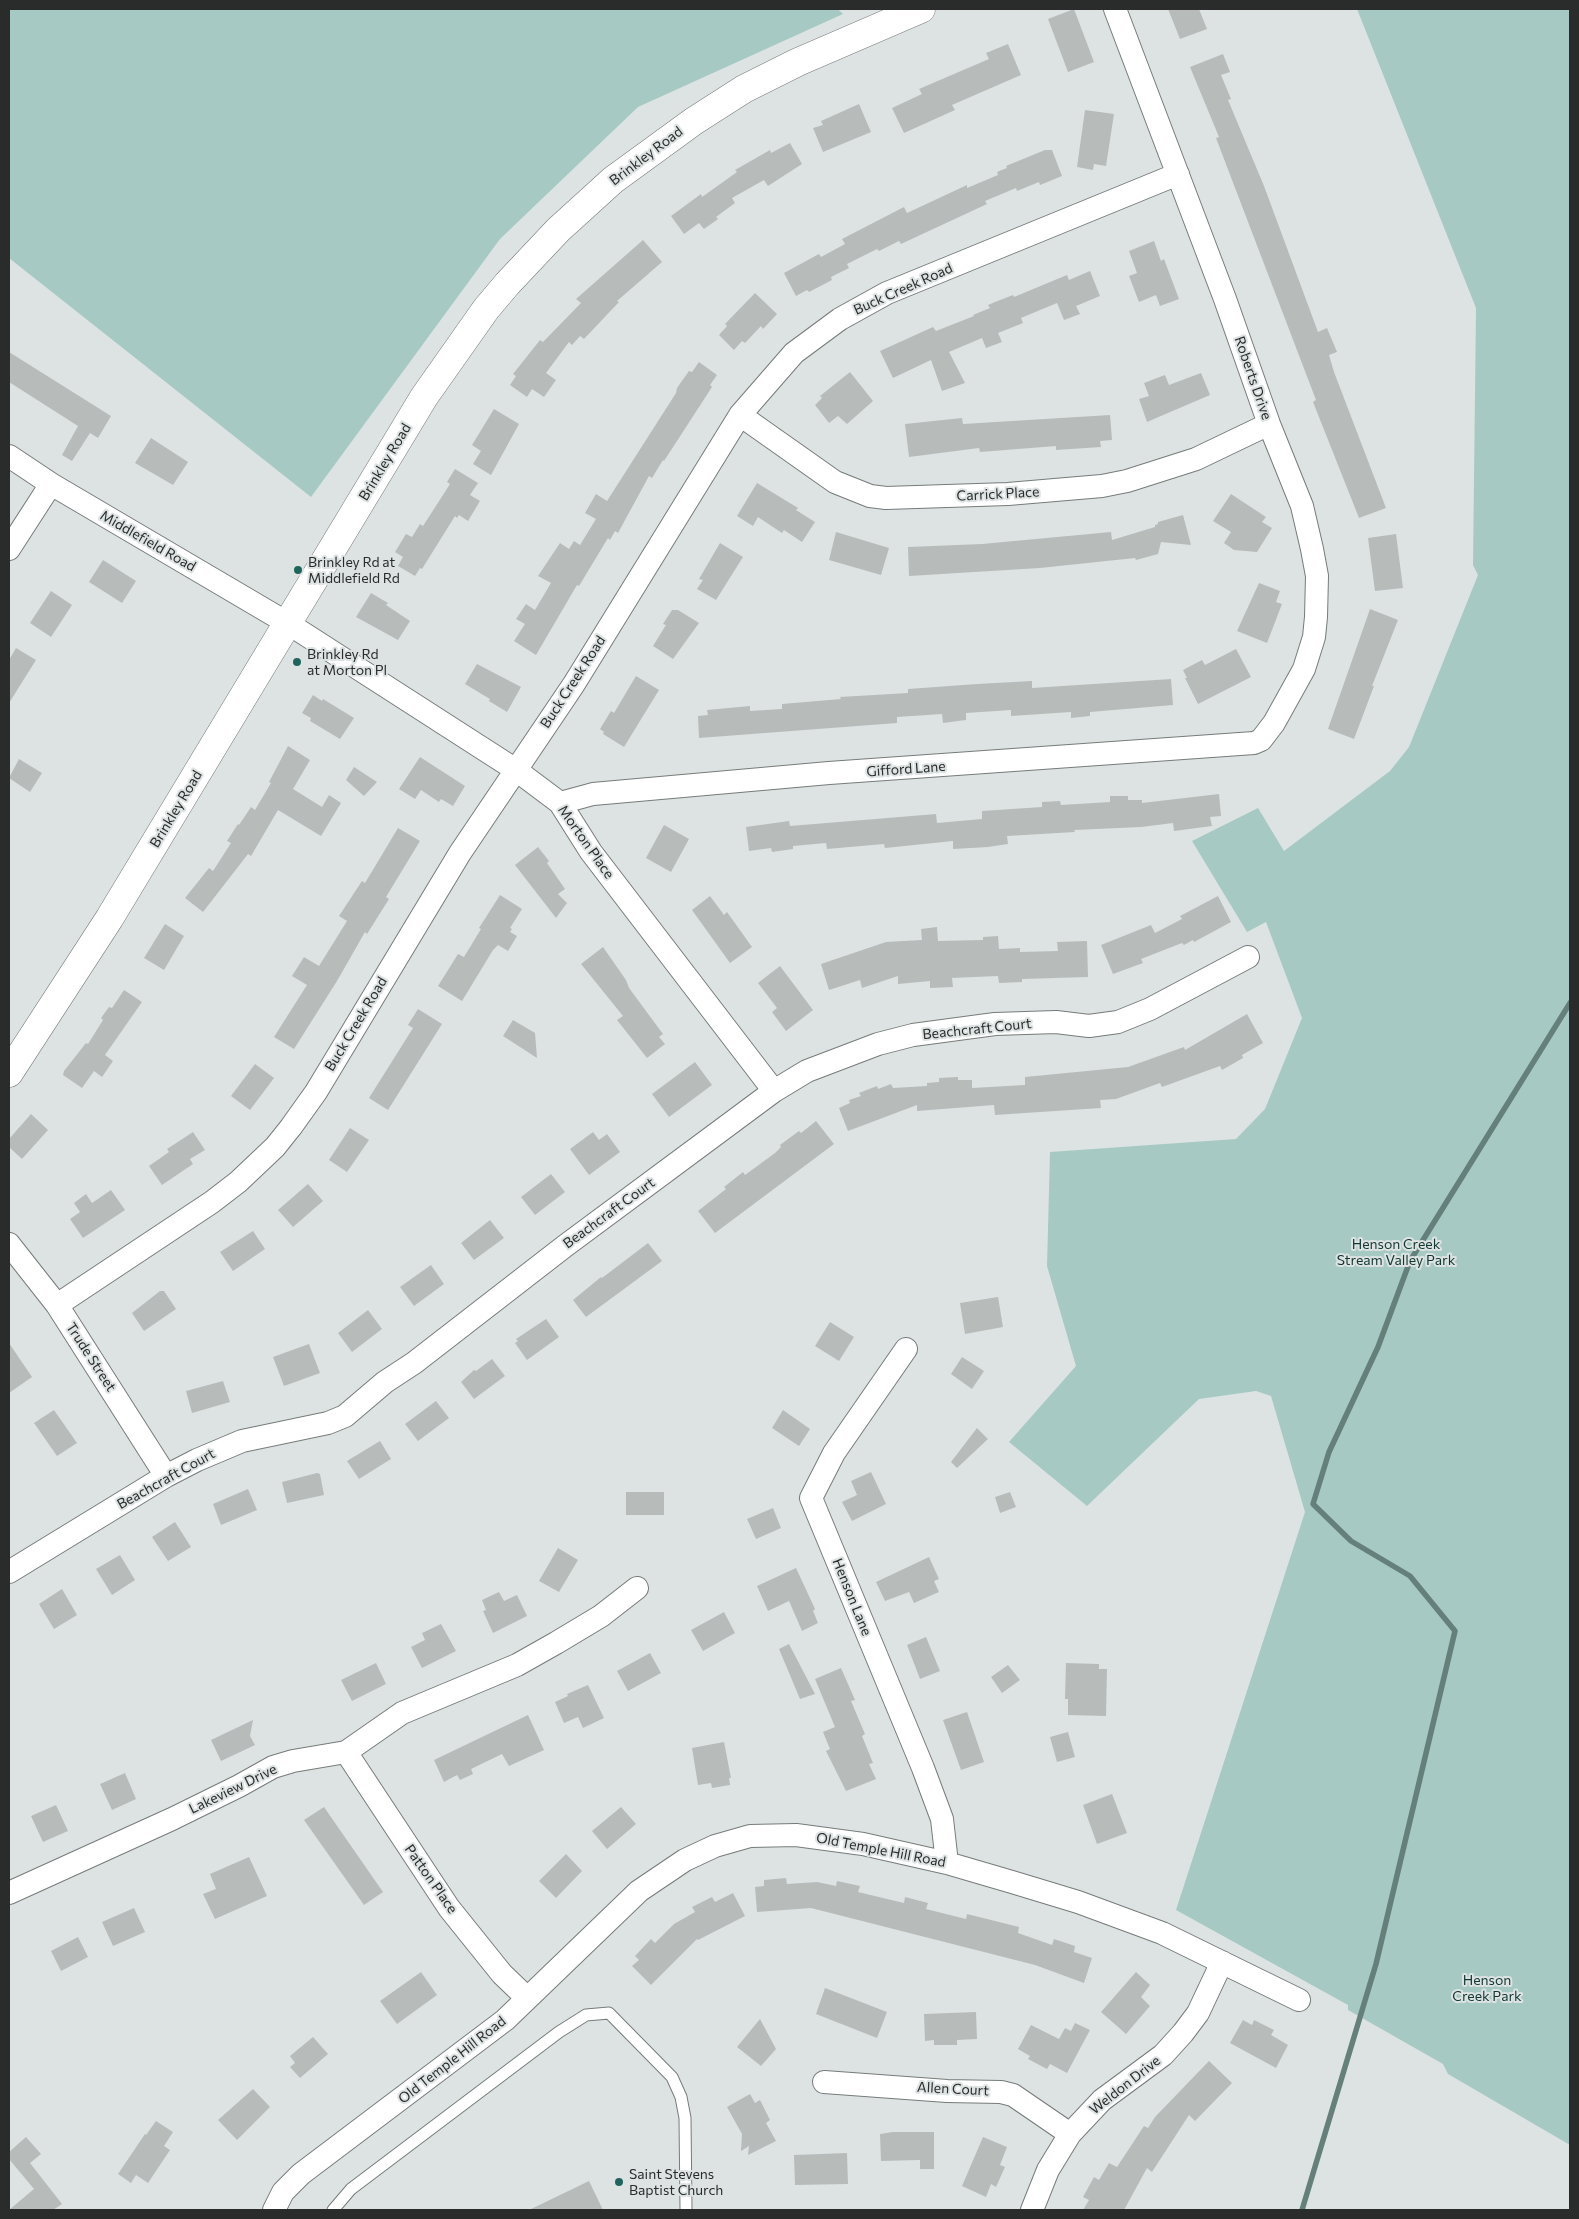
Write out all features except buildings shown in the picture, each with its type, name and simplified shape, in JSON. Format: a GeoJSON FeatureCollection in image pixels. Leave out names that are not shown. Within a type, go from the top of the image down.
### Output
{"type":"FeatureCollection","features":[{"type":"Feature","properties":{"kind":"main road","name":"Brinkley Road"},"geometry":{"type":"LineString","coordinates":[[9,1074],[109,919],[289,624],[424,397],[457,348],[508,283],[558,230],[614,180],[694,120],[744,89],[886,19],[921,9]]}},
{"type":"Feature","properties":{"kind":"street","name":"Roberts Drive"},"geometry":{"type":"LineString","coordinates":[[1115,9],[1228,308],[1269,424],[1302,506],[1316,576],[1316,617],[1310,653],[1294,689],[1270,728],[1261,740],[1254,744]]}},
{"type":"Feature","properties":{"kind":"street","name":"Buck Creek Road"},"geometry":{"type":"LineString","coordinates":[[57,1306],[212,1202],[250,1171],[275,1147],[316,1092],[421,915],[574,684],[740,415],[794,353],[840,319],[888,293],[1178,174]]}},
{"type":"Feature","properties":{"kind":"street","name":"Carrick Place"},"geometry":{"type":"LineString","coordinates":[[740,415],[835,482],[870,496],[886,498],[1008,494],[1127,482],[1196,459],[1269,424]]}},
{"type":"Feature","properties":{"kind":"street","name":"Middlefield Road"},"geometry":{"type":"LineString","coordinates":[[9,456],[51,484],[289,624]]}},
{"type":"Feature","properties":{"kind":"street"},"geometry":{"type":"LineString","coordinates":[[9,549],[51,484]]}},
{"type":"Feature","properties":{"kind":"street","name":"Morton Place"},"geometry":{"type":"LineString","coordinates":[[289,624],[516,770],[560,803],[591,852],[774,1091]]}},
{"type":"Feature","properties":{"kind":"street","name":"Gifford Lane"},"geometry":{"type":"LineString","coordinates":[[560,803],[593,794],[829,773],[1254,744]]}},
{"type":"Feature","properties":{"kind":"street","name":"Beachcraft Court"},"geometry":{"type":"LineString","coordinates":[[9,1572],[166,1476],[197,1460],[242,1441],[328,1424],[345,1416],[385,1382],[774,1091],[807,1072],[878,1044],[913,1035],[995,1024],[1056,1022],[1089,1026],[1118,1022],[1150,1009],[1248,957]]}},
{"type":"Feature","properties":{"kind":"street","name":"Trude Street"},"geometry":{"type":"LineString","coordinates":[[9,1244],[57,1306],[166,1476]]}},
{"type":"Feature","properties":{"kind":"street","name":"Henson Lane"},"geometry":{"type":"LineString","coordinates":[[906,1349],[834,1453],[811,1498],[924,1768],[942,1820],[947,1863]]}},
{"type":"Feature","properties":{"kind":"street","name":"Lakeview Drive"},"geometry":{"type":"LineString","coordinates":[[9,1892],[172,1818],[239,1786],[273,1767],[293,1761],[346,1752],[402,1713],[517,1665],[613,1607],[637,1588]]}},
{"type":"Feature","properties":{"kind":"street","name":"Patton Place"},"geometry":{"type":"LineString","coordinates":[[346,1752],[449,1908],[491,1962],[527,1998]]}},
{"type":"Feature","properties":{"kind":"street","name":"Old Temple Hill Road"},"geometry":{"type":"LineString","coordinates":[[274,2210],[283,2192],[301,2174],[485,2038],[639,1891],[685,1860],[715,1846],[750,1836],[796,1835],[863,1844],[947,1863],[1078,1902],[1162,1933],[1299,2000]]}},
{"type":"Feature","properties":{"kind":"street","name":"Weldon Drive"},"geometry":{"type":"LineString","coordinates":[[1032,2210],[1048,2170],[1070,2134],[1102,2100],[1164,2055],[1198,2013],[1222,1962]]}},
{"type":"Feature","properties":{"kind":"street","name":"Allen Court"},"geometry":{"type":"LineString","coordinates":[[824,2082],[947,2091],[1001,2092],[1013,2095],[1070,2134]]}},
{"type":"Feature","properties":{"kind":"lane"},"geometry":{"type":"LineString","coordinates":[[333,2210],[351,2189],[559,2032],[586,2015],[609,2013],[672,2077],[681,2097],[685,2118],[686,2210]]}},
{"type":"Feature","properties":{"kind":"green space"},"geometry":{"type":"Polygon","coordinates":[[[9,9],[838,9],[843,14],[638,107],[500,239],[311,497],[9,258],[9,9]]]}},
{"type":"Feature","properties":{"kind":"green space","name":"Henson Creek Stream Valley Park"},"geometry":{"type":"Polygon","coordinates":[[[1357,9],[1570,9],[1570,2145],[1448,2074],[1443,2064],[1348,2010],[1348,2005],[1176,1910],[1305,1512],[1271,1396],[1256,1391],[1199,1399],[1087,1506],[1009,1442],[1076,1366],[1047,1266],[1050,1152],[1236,1139],[1265,1109],[1302,1018],[1266,922],[1247,932],[1192,841],[1258,808],[1284,851],[1390,771],[1409,747],[1478,575],[1473,565],[1476,308],[1357,9]]]}},
{"type":"Feature","properties":{"kind":"waterway"},"geometry":{"type":"LineString","coordinates":[[1302,2210],[1376,1964],[1455,1631],[1410,1576],[1351,1541],[1313,1504],[1329,1452],[1378,1347],[1410,1261],[1570,1003]]}},
{"type":"Feature","properties":{"kind":"place","name":"Brinkley Rd at Middlefield Rd"},"geometry":{"type":"Point","coordinates":[298,570]}},
{"type":"Feature","properties":{"kind":"place","name":"Brinkley Rd at Morton Pl"},"geometry":{"type":"Point","coordinates":[297,662]}},
{"type":"Feature","properties":{"kind":"place","name":"Saint Stevens Baptist Church"},"geometry":{"type":"Point","coordinates":[619,2182]}},
{"type":"Feature","properties":{"kind":"park label","name":"Henson Creek Park"},"geometry":{"type":"Point","coordinates":[1487,1988]}}]}
